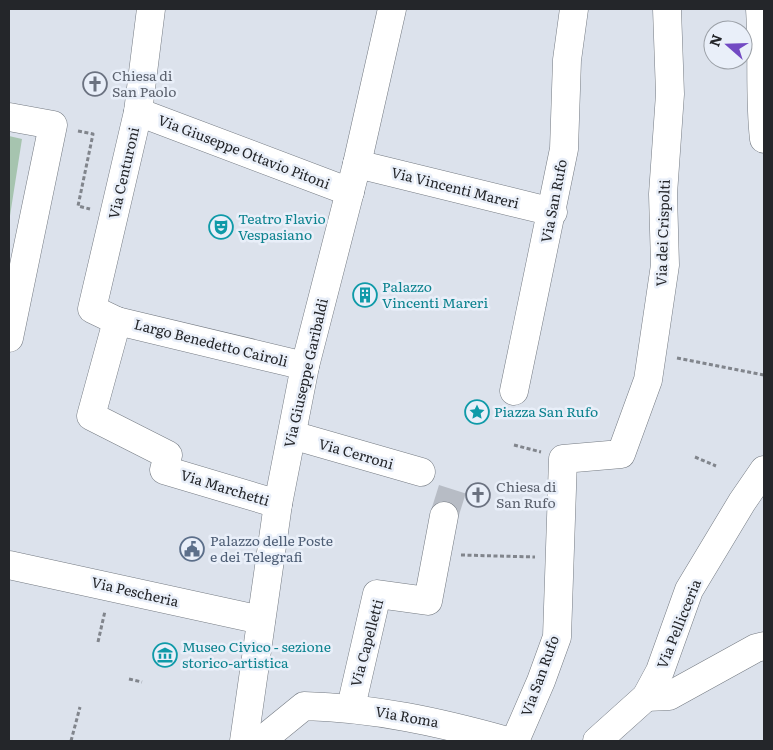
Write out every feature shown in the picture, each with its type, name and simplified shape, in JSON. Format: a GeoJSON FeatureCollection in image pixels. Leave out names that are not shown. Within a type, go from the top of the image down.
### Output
{"type":"FeatureCollection","features":[{"type":"Feature","properties":{"kind":"street","name":"Via Centuroni"},"geometry":{"type":"LineString","coordinates":[[117,321],[92,309],[138,112],[151,9]]}},
{"type":"Feature","properties":{"kind":"street","name":"Via Giuseppe Garibaldi"},"geometry":{"type":"LineString","coordinates":[[244,741],[278,504],[305,366],[357,164],[392,9]]}},
{"type":"Feature","properties":{"kind":"street","name":"Via San Rufo"},"geometry":{"type":"LineString","coordinates":[[514,391],[553,212],[564,148],[567,60],[574,9]]}},
{"type":"Feature","properties":{"kind":"street","name":"Via dei Crispolti"},"geometry":{"type":"LineString","coordinates":[[563,459],[621,454],[648,380],[665,265],[664,194],[670,94],[667,9]]}},
{"type":"Feature","properties":{"kind":"street"},"geometry":{"type":"LineString","coordinates":[[760,9],[763,45],[761,111],[764,139]]}},
{"type":"Feature","properties":{"kind":"street","name":"Via Giuseppe Ottavio Pitoni"},"geometry":{"type":"LineString","coordinates":[[138,112],[350,192]]}},
{"type":"Feature","properties":{"kind":"street"},"geometry":{"type":"LineString","coordinates":[[9,117],[53,125],[9,338]]}},
{"type":"Feature","properties":{"kind":"street","name":"Via Vincenti Mareri"},"geometry":{"type":"LineString","coordinates":[[357,164],[553,212]]}},
{"type":"Feature","properties":{"kind":"street","name":"Largo Benedetto Cairoli"},"geometry":{"type":"LineString","coordinates":[[117,321],[305,366]]}},
{"type":"Feature","properties":{"kind":"street","name":"Via Marchetti"},"geometry":{"type":"LineString","coordinates":[[117,321],[91,416],[168,455],[164,470],[278,504]]}},
{"type":"Feature","properties":{"kind":"street","name":"Via Cerroni"},"geometry":{"type":"LineString","coordinates":[[292,435],[420,472]]}},
{"type":"Feature","properties":{"kind":"street","name":"Via San Rufo"},"geometry":{"type":"LineString","coordinates":[[515,741],[541,681],[556,637],[561,558],[563,459]]}},
{"type":"Feature","properties":{"kind":"street","name":"Via Pellicceria"},"geometry":{"type":"LineString","coordinates":[[596,741],[646,697],[660,671],[689,590],[742,502],[764,470]]}},
{"type":"Feature","properties":{"kind":"street","name":"Via Capelletti"},"geometry":{"type":"LineString","coordinates":[[351,707],[377,594],[428,601],[444,516]]}},
{"type":"Feature","properties":{"kind":"street","name":"Via Pescheria"},"geometry":{"type":"LineString","coordinates":[[9,565],[110,598],[260,625]]}},
{"type":"Feature","properties":{"kind":"street"},"geometry":{"type":"LineString","coordinates":[[646,697],[669,696],[761,650]]}},
{"type":"Feature","properties":{"kind":"street","name":"Via Roma"},"geometry":{"type":"LineString","coordinates":[[261,741],[304,706],[351,707],[442,722],[507,741]]}},
{"type":"Feature","properties":{"kind":"path"},"geometry":{"type":"LineString","coordinates":[[53,125],[93,134],[78,206],[94,210]]}},
{"type":"Feature","properties":{"kind":"path"},"geometry":{"type":"LineString","coordinates":[[652,353],[764,376]]}},
{"type":"Feature","properties":{"kind":"path"},"geometry":{"type":"LineString","coordinates":[[695,457],[716,466]]}},
{"type":"Feature","properties":{"kind":"path"},"geometry":{"type":"LineString","coordinates":[[491,556],[561,558]]}},
{"type":"Feature","properties":{"kind":"path"},"geometry":{"type":"LineString","coordinates":[[98,642],[110,598]]}},
{"type":"Feature","properties":{"kind":"path"},"geometry":{"type":"LineString","coordinates":[[129,679],[142,682]]}},
{"type":"Feature","properties":{"kind":"path"},"geometry":{"type":"LineString","coordinates":[[71,741],[80,707]]}},
{"type":"Feature","properties":{"kind":"green space"},"geometry":{"type":"Polygon","coordinates":[[[9,136],[22,139],[9,222],[9,136]]]}},
{"type":"Feature","properties":{"kind":"tunnel"},"geometry":{"type":"LineString","coordinates":[[444,516],[454,484]]}},
{"type":"Feature","properties":{"kind":"place","name":"Chiesa di San Paolo"},"geometry":{"type":"Point","coordinates":[95,84]}},
{"type":"Feature","properties":{"kind":"place","name":"Teatro Flavio Vespasiano"},"geometry":{"type":"Point","coordinates":[221,227]}},
{"type":"Feature","properties":{"kind":"place","name":"Palazzo Vincenti Mareri"},"geometry":{"type":"Point","coordinates":[365,295]}},
{"type":"Feature","properties":{"kind":"place","name":"Piazza San Rufo"},"geometry":{"type":"Point","coordinates":[477,412]}},
{"type":"Feature","properties":{"kind":"place","name":"Chiesa di San Rufo"},"geometry":{"type":"Point","coordinates":[478,495]}},
{"type":"Feature","properties":{"kind":"place","name":"Palazzo delle Poste e dei Telegrafi"},"geometry":{"type":"Point","coordinates":[192,549]}},
{"type":"Feature","properties":{"kind":"place","name":"Museo Civico - sezione storico-artistica"},"geometry":{"type":"Point","coordinates":[165,655]}}]}
